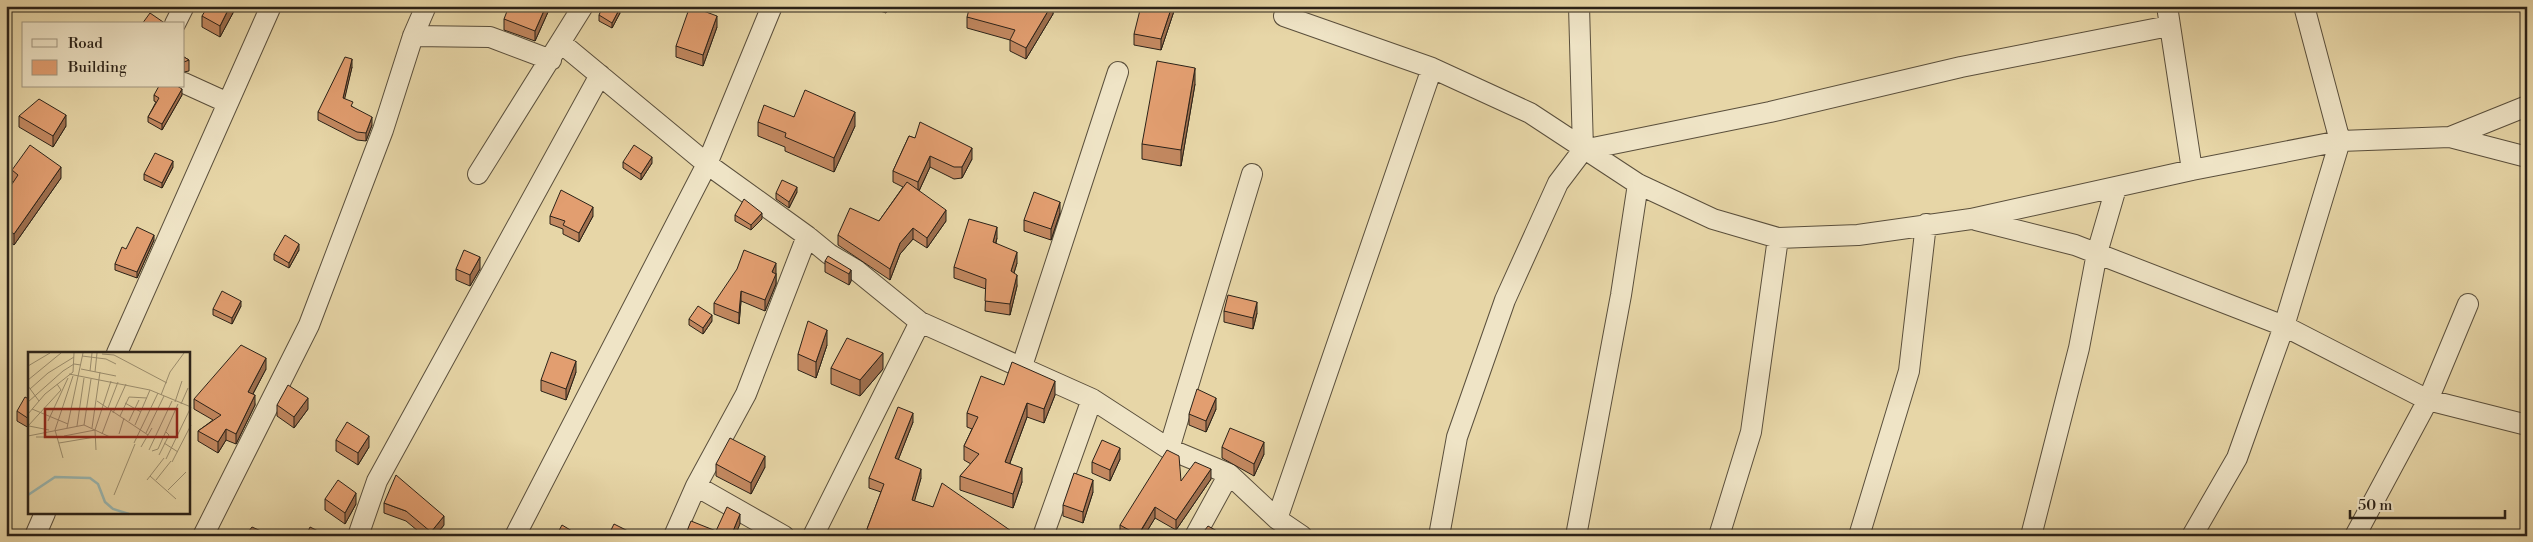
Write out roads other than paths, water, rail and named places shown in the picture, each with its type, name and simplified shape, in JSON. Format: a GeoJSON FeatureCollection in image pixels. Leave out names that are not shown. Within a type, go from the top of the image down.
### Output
{"type":"FeatureCollection","features":[{"type":"Feature","properties":{"kind":"street"},"geometry":{"type":"LineString","coordinates":[[176,22],[184,6]]}},
{"type":"Feature","properties":{"kind":"street"},"geometry":{"type":"LineString","coordinates":[[117,352],[271,6]]}},
{"type":"Feature","properties":{"kind":"street"},"geometry":{"type":"LineString","coordinates":[[203,536],[310,325],[383,130],[413,36],[426,6]]}},
{"type":"Feature","properties":{"kind":"street"},"geometry":{"type":"LineString","coordinates":[[478,174],[562,43],[583,6]]}},
{"type":"Feature","properties":{"kind":"street"},"geometry":{"type":"LineString","coordinates":[[515,536],[707,164],[772,6]]}},
{"type":"Feature","properties":{"kind":"street"},"geometry":{"type":"LineString","coordinates":[[1439,536],[1457,437],[1505,300],[1558,183],[1583,150],[1579,6]]}},
{"type":"Feature","properties":{"kind":"street"},"geometry":{"type":"LineString","coordinates":[[2167,6],[2192,170]]}},
{"type":"Feature","properties":{"kind":"street"},"geometry":{"type":"LineString","coordinates":[[2192,536],[2236,458],[2284,326],[2340,142],[2304,6]]}},
{"type":"Feature","properties":{"kind":"street"},"geometry":{"type":"LineString","coordinates":[[1284,16],[1432,68],[1530,113],[1583,150],[1638,184],[1713,219],[1778,238],[1858,236],[1926,224],[1971,219],[2192,170],[2340,142],[2450,137],[2527,157]]}},
{"type":"Feature","properties":{"kind":"street"},"geometry":{"type":"LineString","coordinates":[[1583,150],[1770,112],[1962,67],[2169,26]]}},
{"type":"Feature","properties":{"kind":"street"},"geometry":{"type":"LineString","coordinates":[[413,36],[490,37],[551,60]]}},
{"type":"Feature","properties":{"kind":"street"},"geometry":{"type":"LineString","coordinates":[[562,43],[707,164],[829,254],[856,270],[920,322],[1022,366],[1092,399],[1169,449],[1229,474],[1277,519],[1302,536]]}},
{"type":"Feature","properties":{"kind":"street"},"geometry":{"type":"LineString","coordinates":[[1277,519],[1432,68]]}},
{"type":"Feature","properties":{"kind":"street"},"geometry":{"type":"LineString","coordinates":[[1022,366],[1118,72]]}},
{"type":"Feature","properties":{"kind":"street"},"geometry":{"type":"LineString","coordinates":[[358,536],[377,481],[600,75]]}},
{"type":"Feature","properties":{"kind":"street"},"geometry":{"type":"LineString","coordinates":[[185,82],[228,103]]}},
{"type":"Feature","properties":{"kind":"street"},"geometry":{"type":"LineString","coordinates":[[2450,137],[2527,106]]}},
{"type":"Feature","properties":{"kind":"street"},"geometry":{"type":"LineString","coordinates":[[1169,449],[1252,174]]}},
{"type":"Feature","properties":{"kind":"street"},"geometry":{"type":"LineString","coordinates":[[1576,536],[1621,296],[1638,184]]}},
{"type":"Feature","properties":{"kind":"street"},"geometry":{"type":"LineString","coordinates":[[2031,536],[2079,348],[2097,253],[2116,188]]}},
{"type":"Feature","properties":{"kind":"street"},"geometry":{"type":"LineString","coordinates":[[1971,219],[2075,245],[2097,253],[2284,326],[2428,400],[2527,426]]}},
{"type":"Feature","properties":{"kind":"street"},"geometry":{"type":"LineString","coordinates":[[1859,536],[1910,371],[1926,224]]}},
{"type":"Feature","properties":{"kind":"street"},"geometry":{"type":"LineString","coordinates":[[674,536],[696,486],[746,394],[807,236]]}},
{"type":"Feature","properties":{"kind":"street"},"geometry":{"type":"LineString","coordinates":[[1719,536],[1751,432],[1778,238]]}},
{"type":"Feature","properties":{"kind":"street"},"geometry":{"type":"LineString","coordinates":[[2355,536],[2428,400],[2468,304]]}},
{"type":"Feature","properties":{"kind":"street"},"geometry":{"type":"LineString","coordinates":[[814,536],[920,322]]}},
{"type":"Feature","properties":{"kind":"street"},"geometry":{"type":"LineString","coordinates":[[1043,536],[1092,399]]}},
{"type":"Feature","properties":{"kind":"street"},"geometry":{"type":"LineString","coordinates":[[1196,536],[1229,474]]}},
{"type":"Feature","properties":{"kind":"street"},"geometry":{"type":"LineString","coordinates":[[696,486],[784,536]]}},
{"type":"Feature","properties":{"kind":"street"},"geometry":{"type":"LineString","coordinates":[[36,536],[46,514]]}}]}
